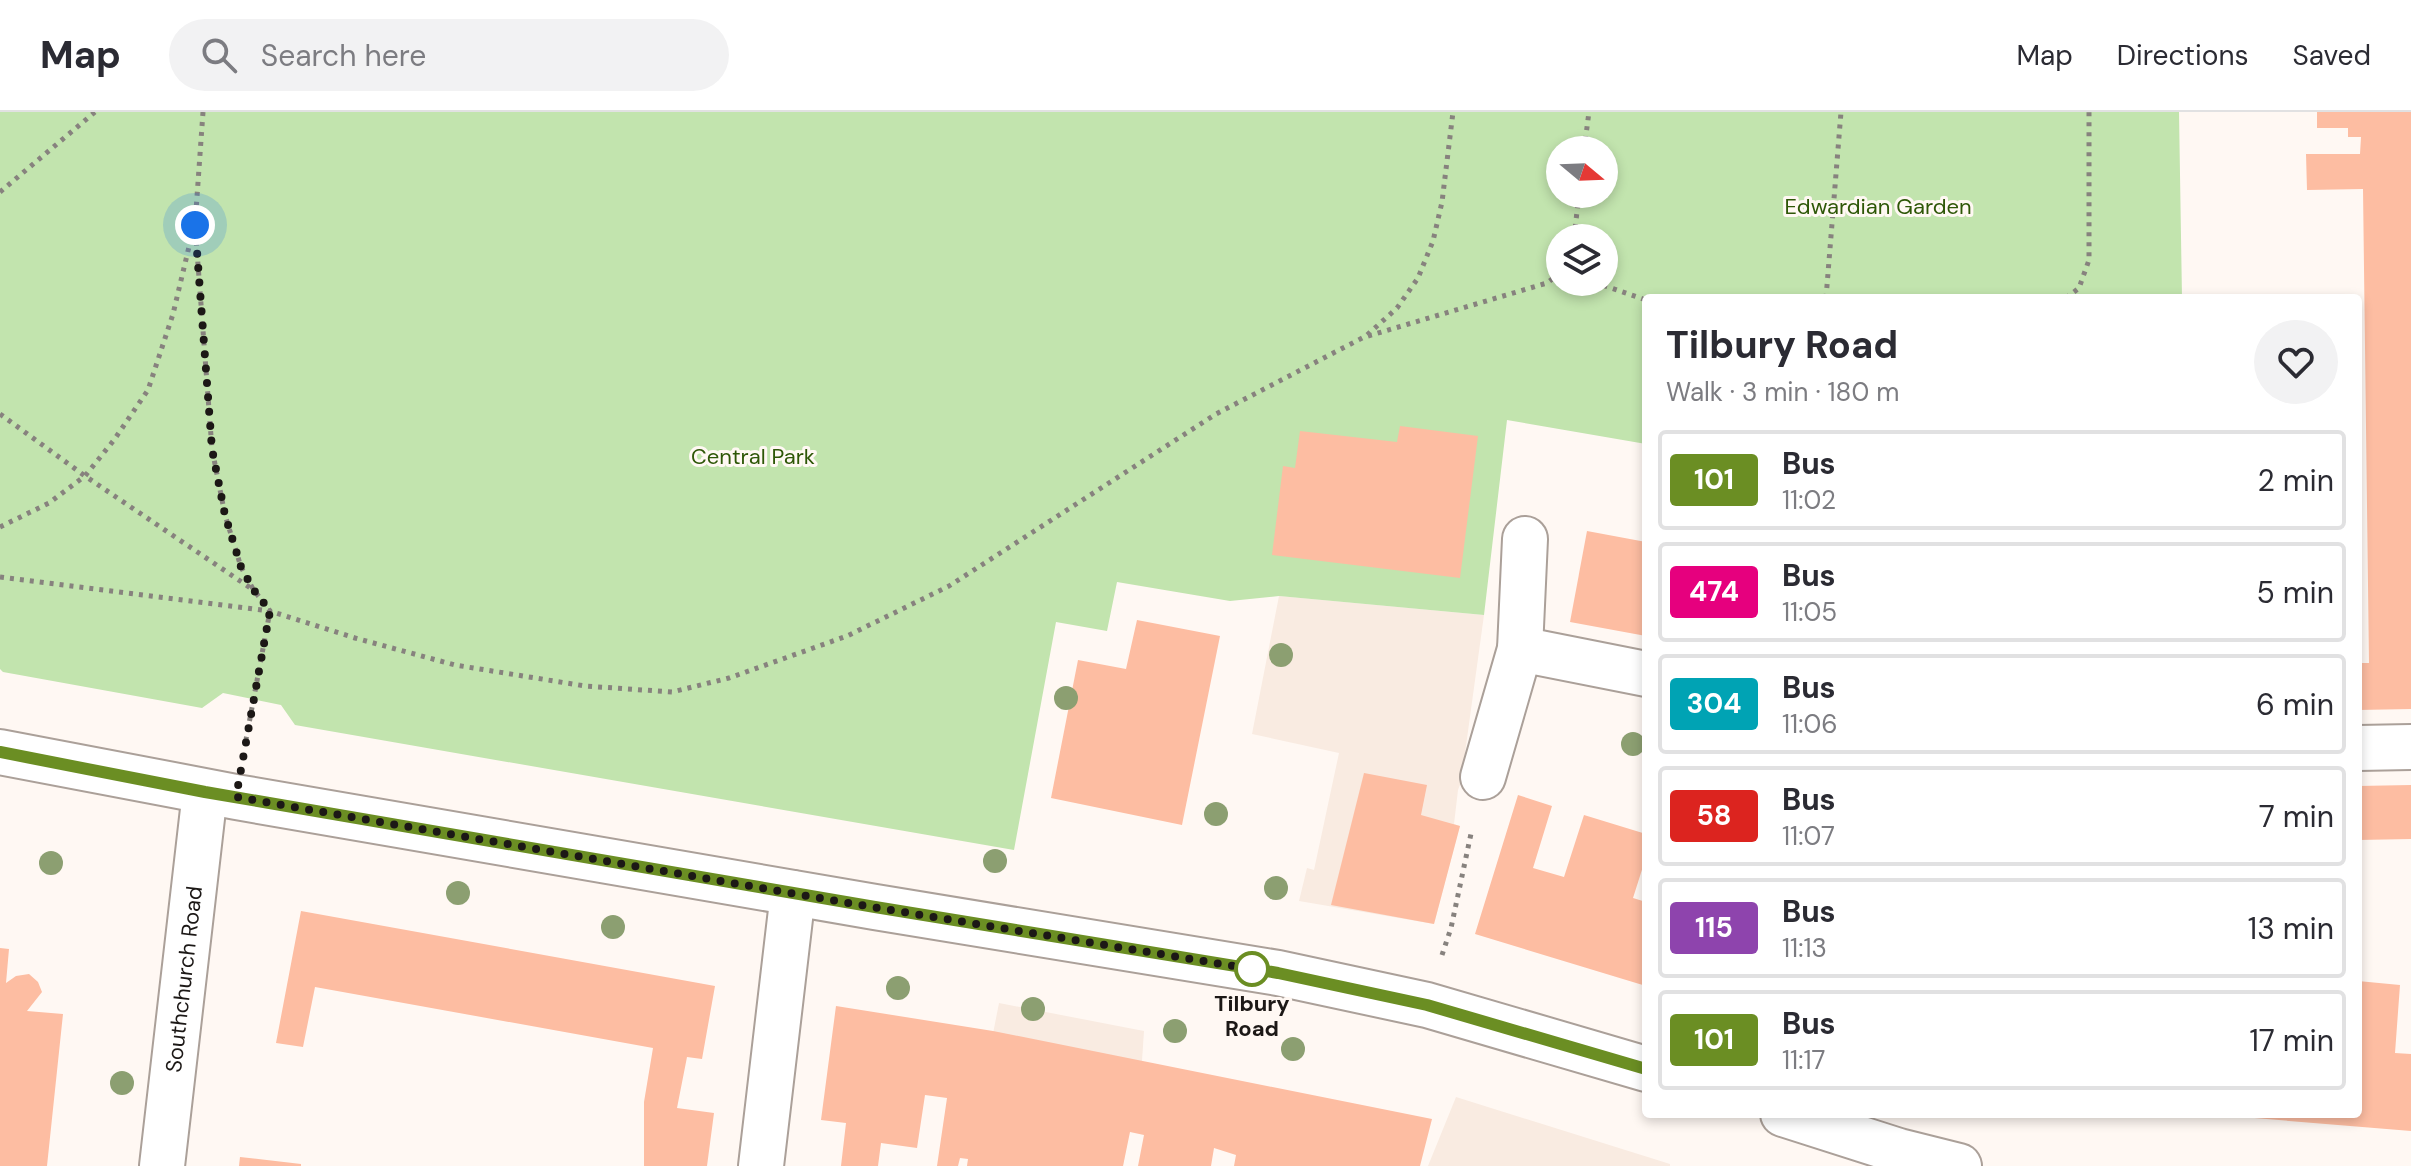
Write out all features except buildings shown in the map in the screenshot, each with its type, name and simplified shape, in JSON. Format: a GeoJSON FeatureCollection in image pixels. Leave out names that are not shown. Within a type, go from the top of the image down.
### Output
{"type":"FeatureCollection","features":[{"type":"Feature","properties":{"kind":"main road"},"geometry":{"type":"LineString","coordinates":[[1483,777],[1520,649],[1525,539]]}},
{"type":"Feature","properties":{"kind":"main road"},"geometry":{"type":"LineString","coordinates":[[1520,649],[1642,673]]}},
{"type":"Feature","properties":{"kind":"main road"},"geometry":{"type":"LineString","coordinates":[[2362,748],[2411,747]]}},
{"type":"Feature","properties":{"kind":"main road"},"geometry":{"type":"LineString","coordinates":[[0,752],[220,794],[1278,973],[1427,1005],[1642,1068]]}},
{"type":"Feature","properties":{"kind":"main road","name":"Southchurch Road"},"geometry":{"type":"LineString","coordinates":[[162,1166],[220,794]]}},
{"type":"Feature","properties":{"kind":"main road"},"geometry":{"type":"LineString","coordinates":[[761,1166],[793,893]]}},
{"type":"Feature","properties":{"kind":"main road"},"geometry":{"type":"LineString","coordinates":[[1796,1118],[1899,1151],[1959,1166]]}},
{"type":"Feature","properties":{"kind":"path"},"geometry":{"type":"LineString","coordinates":[[0,192],[95,112]]}},
{"type":"Feature","properties":{"kind":"path"},"geometry":{"type":"LineString","coordinates":[[203,112],[195,225],[212,449],[225,515],[241,567],[270,611]]}},
{"type":"Feature","properties":{"kind":"path"},"geometry":{"type":"LineString","coordinates":[[1366,336],[1397,308],[1418,278],[1433,241],[1442,202],[1453,112]]}},
{"type":"Feature","properties":{"kind":"path"},"geometry":{"type":"LineString","coordinates":[[1586,136],[1589,112]]}},
{"type":"Feature","properties":{"kind":"path"},"geometry":{"type":"LineString","coordinates":[[1826,294],[1841,112]]}},
{"type":"Feature","properties":{"kind":"path"},"geometry":{"type":"LineString","coordinates":[[2071,294],[2079,288],[2089,260],[2089,112]]}},
{"type":"Feature","properties":{"kind":"path"},"geometry":{"type":"LineString","coordinates":[[0,527],[49,503],[85,476],[148,390],[173,314],[195,225]]}},
{"type":"Feature","properties":{"kind":"path"},"geometry":{"type":"LineString","coordinates":[[0,577],[270,611],[455,665],[585,686],[672,692],[729,678],[847,636],[949,586],[1216,414],[1366,336],[1546,283]]}},
{"type":"Feature","properties":{"kind":"path"},"geometry":{"type":"LineString","coordinates":[[1618,292],[1642,299]]}},
{"type":"Feature","properties":{"kind":"path"},"geometry":{"type":"LineString","coordinates":[[0,414],[85,476],[253,589]]}},
{"type":"Feature","properties":{"kind":"path"},"geometry":{"type":"LineString","coordinates":[[220,794],[270,611]]}},
{"type":"Feature","properties":{"kind":"path"},"geometry":{"type":"LineString","coordinates":[[1451,928],[1483,777]]}},
{"type":"Feature","properties":{"kind":"shaded area"},"geometry":{"type":"Polygon","coordinates":[[[1279,596],[1484,615],[1454,824],[1460,826],[1434,924],[1299,901],[1307,868],[1314,870],[1339,753],[1252,734],[1279,596]]]}},
{"type":"Feature","properties":{"kind":"shaded area"},"geometry":{"type":"Polygon","coordinates":[[[999,1003],[1144,1031],[1142,1061],[1123,1166],[967,1166],[999,1003]]]}},
{"type":"Feature","properties":{"kind":"shaded area"},"geometry":{"type":"Polygon","coordinates":[[[1456,1097],[1670,1164],[1670,1166],[1428,1166],[1456,1097]]]}},
{"type":"Feature","properties":{"kind":"green space","name":"Central Park"},"geometry":{"type":"Polygon","coordinates":[[[0,112],[2179,112],[2182,294],[1642,294],[1642,443],[1507,420],[1484,615],[1279,596],[1230,601],[1117,582],[1107,631],[1056,622],[1014,850],[295,725],[281,705],[223,693],[202,708],[0,669],[0,112]]]}},
{"type":"Feature","properties":{"kind":"bus line","name":"101"},"geometry":{"type":"LineString","coordinates":[[0,752],[205,792],[1278,973],[1427,1005],[1642,1068]]}},
{"type":"Feature","properties":{"kind":"place","name":"Tilbury Road"},"geometry":{"type":"Point","coordinates":[1252,969]}},
{"type":"Feature","properties":{"kind":"route"},"geometry":{"type":"LineString","coordinates":[[195,225],[212,449],[225,515],[241,567],[270,611],[236,797],[1252,969]]}},
{"type":"Feature","properties":{"kind":"park label","name":"Edwardian Garden"},"geometry":{"type":"Point","coordinates":[1878,206]}}]}
